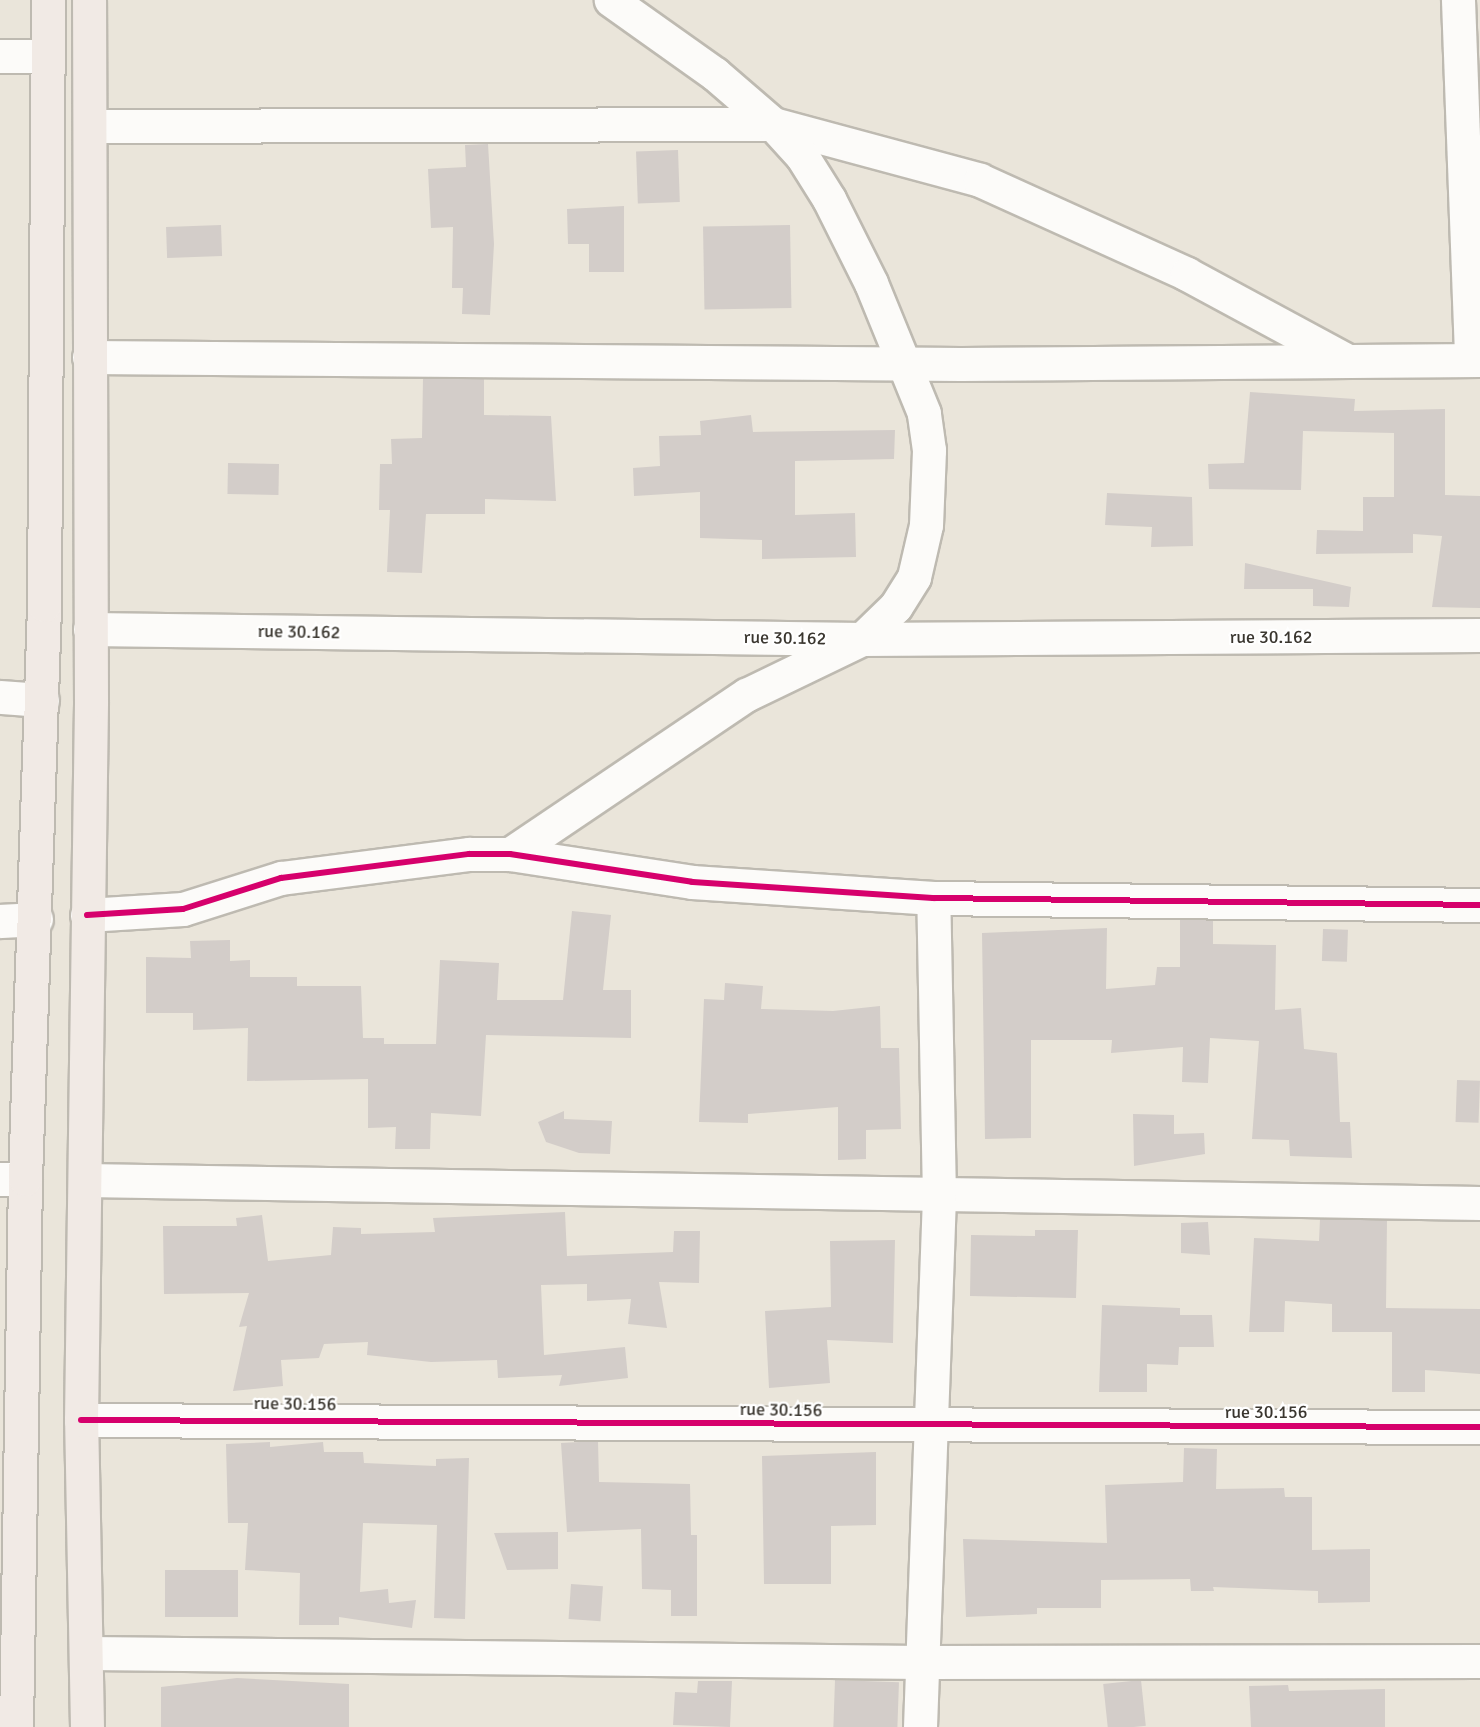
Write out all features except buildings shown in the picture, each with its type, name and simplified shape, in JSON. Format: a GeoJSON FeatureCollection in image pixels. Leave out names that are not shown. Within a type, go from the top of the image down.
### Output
{"type":"FeatureCollection","features":[{"type":"Feature","properties":{"kind":"main road"},"geometry":{"type":"LineString","coordinates":[[16,1727],[9,1649],[13,1179],[36,919],[42,700],[48,0]]}},
{"type":"Feature","properties":{"kind":"main road"},"geometry":{"type":"LineString","coordinates":[[87,1727],[89,1653],[81,1420],[90,629],[89,357],[93,126],[89,0]]}},
{"type":"Feature","properties":{"kind":"street"},"geometry":{"type":"LineString","coordinates":[[510,854],[746,695],[862,639],[896,606],[914,577],[926,525],[929,450],[924,413],[850,236],[802,156],[773,124],[715,74],[611,0]]}},
{"type":"Feature","properties":{"kind":"street"},"geometry":{"type":"LineString","coordinates":[[89,357],[903,363],[1476,359],[1458,0]]}},
{"type":"Feature","properties":{"kind":"street"},"geometry":{"type":"LineString","coordinates":[[0,56],[48,56]]}},
{"type":"Feature","properties":{"kind":"street"},"geometry":{"type":"LineString","coordinates":[[93,126],[773,124],[980,180],[1197,278],[1346,360]]}},
{"type":"Feature","properties":{"kind":"street","name":"rue 30.162"},"geometry":{"type":"LineString","coordinates":[[90,629],[862,639],[1480,635]]}},
{"type":"Feature","properties":{"kind":"street"},"geometry":{"type":"LineString","coordinates":[[0,698],[42,700]]}},
{"type":"Feature","properties":{"kind":"street"},"geometry":{"type":"LineString","coordinates":[[87,915],[183,909],[281,878],[469,854],[510,854],[692,882],[933,898],[1480,905]]}},
{"type":"Feature","properties":{"kind":"street"},"geometry":{"type":"LineString","coordinates":[[920,1727],[928,1427],[939,1197],[933,898]]}},
{"type":"Feature","properties":{"kind":"street"},"geometry":{"type":"LineString","coordinates":[[0,921],[36,919]]}},
{"type":"Feature","properties":{"kind":"street"},"geometry":{"type":"LineString","coordinates":[[85,1180],[939,1197],[1480,1203]]}},
{"type":"Feature","properties":{"kind":"street","name":"rue 30.156"},"geometry":{"type":"LineString","coordinates":[[81,1420],[156,1417],[928,1427],[1480,1427]]}},
{"type":"Feature","properties":{"kind":"street"},"geometry":{"type":"LineString","coordinates":[[89,1653],[920,1662],[1480,1661]]}},
{"type":"Feature","properties":{"kind":"cycle path"},"geometry":{"type":"LineString","coordinates":[[87,915],[183,909],[281,878],[469,854],[510,854],[692,882],[933,898],[1480,905]]}},
{"type":"Feature","properties":{"kind":"cycle path"},"geometry":{"type":"LineString","coordinates":[[81,1420],[1480,1427]]}}]}
